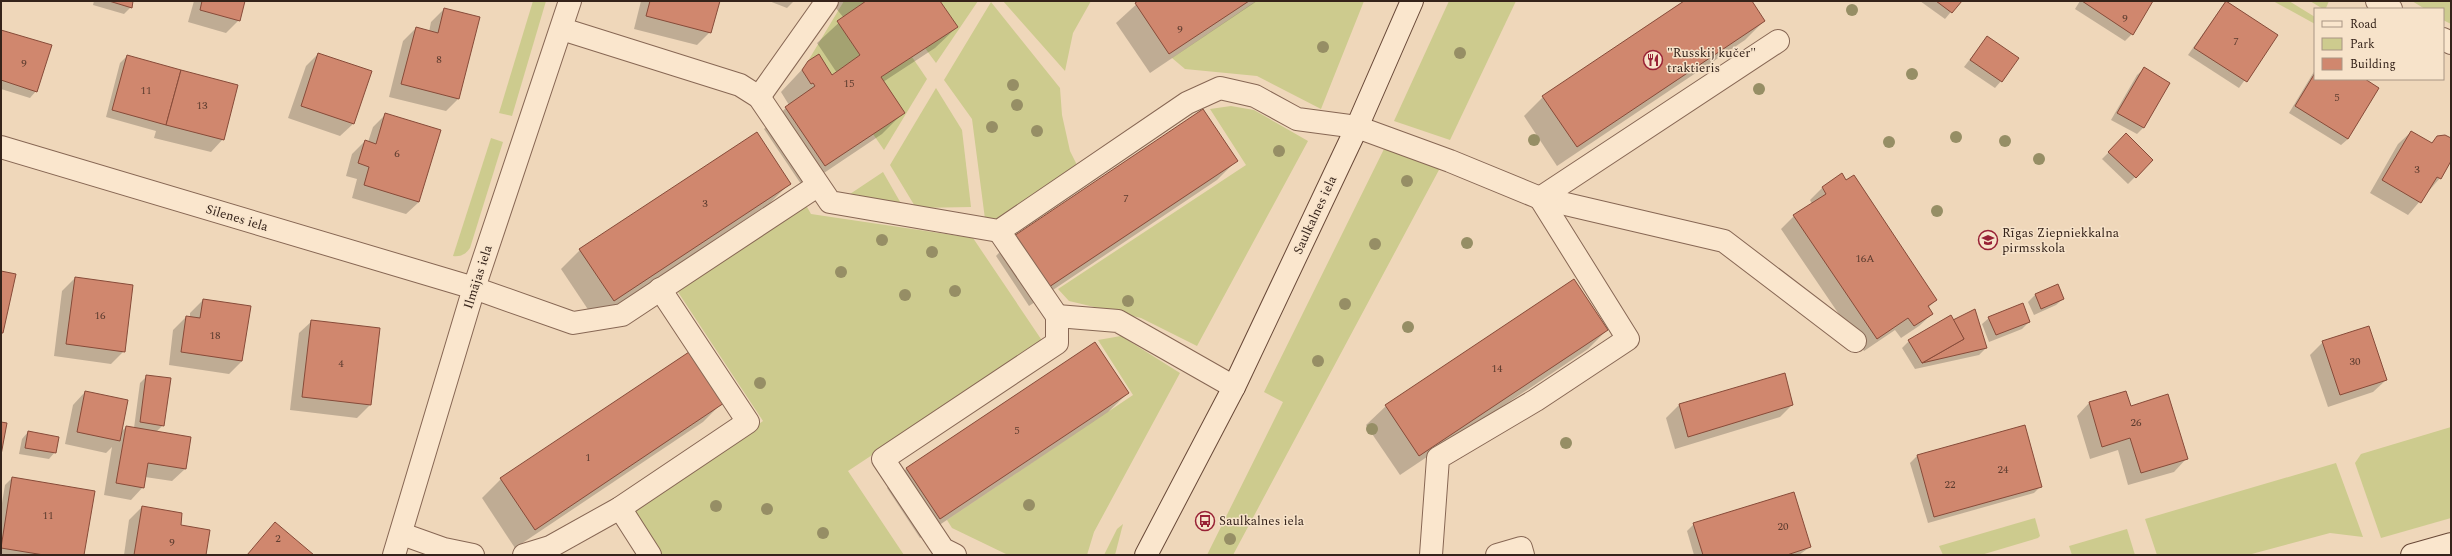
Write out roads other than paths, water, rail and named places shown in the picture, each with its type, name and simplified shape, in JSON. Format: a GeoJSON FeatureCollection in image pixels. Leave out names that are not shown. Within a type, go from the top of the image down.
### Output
{"type":"FeatureCollection","features":[{"type":"Feature","properties":{"kind":"street","name":"Ilmājas iela"},"geometry":{"type":"LineString","coordinates":[[394,555],[402,534],[474,288],[562,29],[570,1]]}},
{"type":"Feature","properties":{"kind":"street"},"geometry":{"type":"LineString","coordinates":[[759,97],[827,1]]}},
{"type":"Feature","properties":{"kind":"street","name":"Saulkalnes iela"},"geometry":{"type":"LineString","coordinates":[[1146,555],[1234,387],[1357,127],[1412,1]]}},
{"type":"Feature","properties":{"kind":"street"},"geometry":{"type":"LineString","coordinates":[[2377,1],[2389,8]]}},
{"type":"Feature","properties":{"kind":"street"},"geometry":{"type":"LineString","coordinates":[[562,29],[740,85],[759,97],[830,202],[999,231],[1186,103],[1220,88],[1255,96],[1297,119],[1357,127],[1450,161],[1540,198],[1724,241],[1855,341]]}},
{"type":"Feature","properties":{"kind":"street"},"geometry":{"type":"LineString","coordinates":[[1540,198],[1778,41]]}},
{"type":"Feature","properties":{"kind":"street","name":"Silenes iela"},"geometry":{"type":"LineString","coordinates":[[1,148],[474,288],[573,323],[622,315],[818,186]]}},
{"type":"Feature","properties":{"kind":"street"},"geometry":{"type":"LineString","coordinates":[[1431,555],[1438,458],[1536,400],[1628,338],[1540,198]]}},
{"type":"Feature","properties":{"kind":"street"},"geometry":{"type":"LineString","coordinates":[[944,553],[883,459],[1057,343],[1057,316],[999,231]]}},
{"type":"Feature","properties":{"kind":"street"},"geometry":{"type":"LineString","coordinates":[[524,555],[550,547],[620,508],[748,422],[660,289]]}},
{"type":"Feature","properties":{"kind":"street"},"geometry":{"type":"LineString","coordinates":[[1057,316],[1118,321],[1234,387]]}},
{"type":"Feature","properties":{"kind":"street"},"geometry":{"type":"LineString","coordinates":[[620,508],[650,555]]}},
{"type":"Feature","properties":{"kind":"street"},"geometry":{"type":"LineString","coordinates":[[402,534],[444,549],[473,555]]}},
{"type":"Feature","properties":{"kind":"street"},"geometry":{"type":"LineString","coordinates":[[2412,555],[2451,544]]}},
{"type":"Feature","properties":{"kind":"street"},"geometry":{"type":"LineString","coordinates":[[1497,555],[1521,548],[1523,555]]}},
{"type":"Feature","properties":{"kind":"place","name":"\"Russkij kučer\" traktieris"},"geometry":{"type":"Point","coordinates":[1653,60]}},
{"type":"Feature","properties":{"kind":"place","name":"Rīgas Ziepniekkalna pirmsskola"},"geometry":{"type":"Point","coordinates":[1988,240]}},
{"type":"Feature","properties":{"kind":"place","name":"Saulkalnes iela"},"geometry":{"type":"Point","coordinates":[1205,521]}}]}
